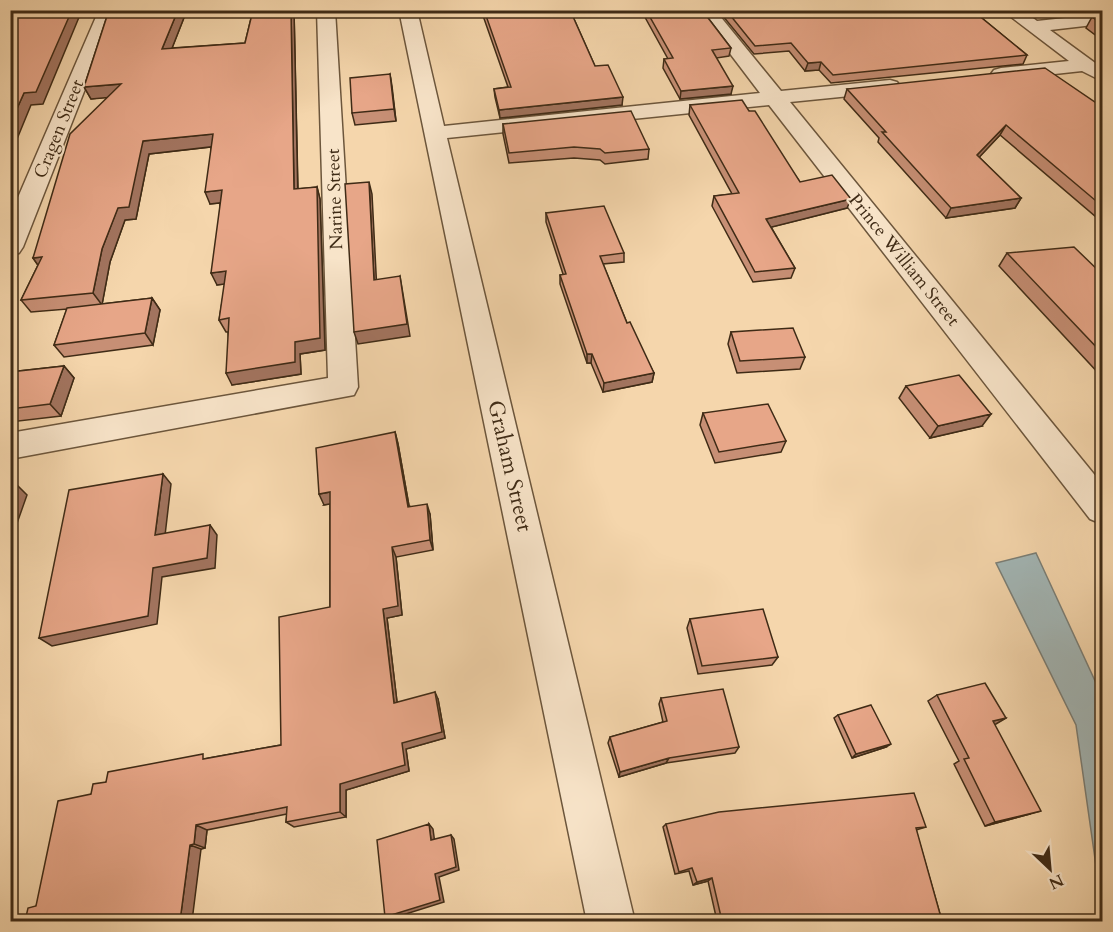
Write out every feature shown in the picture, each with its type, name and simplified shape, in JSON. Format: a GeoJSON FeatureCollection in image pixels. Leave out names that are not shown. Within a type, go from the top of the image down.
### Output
{"type":"FeatureCollection","features":[{"type":"Feature","properties":{"kind":"street","name":"Cragen Street"},"geometry":{"type":"LineString","coordinates":[[10,247],[108,10]]}},
{"type":"Feature","properties":{"kind":"street","name":"Narine Street"},"geometry":{"type":"LineString","coordinates":[[10,446],[343,387],[327,10]]}},
{"type":"Feature","properties":{"kind":"street","name":"Graham Street"},"geometry":{"type":"LineString","coordinates":[[408,10],[611,921]]}},
{"type":"Feature","properties":{"kind":"street","name":"Prince William Street"},"geometry":{"type":"LineString","coordinates":[[705,10],[1102,509]]}},
{"type":"Feature","properties":{"kind":"street"},"geometry":{"type":"LineString","coordinates":[[1010,10],[1095,71]]}},
{"type":"Feature","properties":{"kind":"street"},"geometry":{"type":"LineString","coordinates":[[1034,27],[1102,19]]}},
{"type":"Feature","properties":{"kind":"street"},"geometry":{"type":"LineString","coordinates":[[983,76],[1095,71]]}},
{"type":"Feature","properties":{"kind":"street"},"geometry":{"type":"LineString","coordinates":[[436,133],[913,84]]}},
{"type":"Feature","properties":{"kind":"shaded area"},"geometry":{"type":"Polygon","coordinates":[[[1036,553],[1102,696],[1102,908],[1076,725],[996,563],[1036,553]]]}},
{"type":"Feature","properties":{"kind":"building"},"geometry":{"type":"Polygon","coordinates":[[[21,10],[72,10],[36,92],[24,93],[10,124],[10,32],[21,10]]]}},
{"type":"Feature","properties":{"kind":"building"},"geometry":{"type":"Polygon","coordinates":[[[109,10],[178,10],[162,49],[245,43],[253,10],[291,10],[294,189],[317,187],[320,338],[295,342],[295,362],[226,373],[229,318],[219,320],[226,271],[211,273],[222,190],[205,192],[213,134],[143,141],[129,207],[118,208],[102,249],[93,293],[21,300],[42,257],[33,258],[70,134],[121,84],[84,87],[109,10]]]}},
{"type":"Feature","properties":{"kind":"building"},"geometry":{"type":"Polygon","coordinates":[[[484,10],[570,10],[595,66],[608,65],[623,97],[499,110],[494,89],[511,87],[484,10]]]}},
{"type":"Feature","properties":{"kind":"building"},"geometry":{"type":"Polygon","coordinates":[[[646,10],[702,10],[731,48],[712,50],[733,86],[681,91],[664,59],[673,58],[646,10]]]}},
{"type":"Feature","properties":{"kind":"building"},"geometry":{"type":"Polygon","coordinates":[[[726,10],[972,10],[1027,55],[833,75],[821,62],[808,63],[791,43],[755,46],[726,10]]]}},
{"type":"Feature","properties":{"kind":"building"},"geometry":{"type":"Polygon","coordinates":[[[1102,15],[1102,24],[1092,17],[1102,15]]]}},
{"type":"Feature","properties":{"kind":"building"},"geometry":{"type":"Polygon","coordinates":[[[1045,68],[1102,107],[1102,206],[1006,125],[977,155],[1021,198],[951,208],[882,132],[886,132],[847,89],[1045,68]]]}},
{"type":"Feature","properties":{"kind":"building"},"geometry":{"type":"Polygon","coordinates":[[[390,74],[394,109],[352,113],[350,78],[390,74]]]}},
{"type":"Feature","properties":{"kind":"building"},"geometry":{"type":"Polygon","coordinates":[[[742,100],[749,111],[755,111],[800,182],[832,175],[851,199],[766,219],[795,268],[755,272],[714,196],[739,193],[690,105],[742,100]]]}},
{"type":"Feature","properties":{"kind":"building"},"geometry":{"type":"Polygon","coordinates":[[[631,111],[649,149],[605,153],[600,149],[574,147],[509,153],[503,124],[631,111]]]}},
{"type":"Feature","properties":{"kind":"building"},"geometry":{"type":"Polygon","coordinates":[[[369,182],[374,280],[400,276],[407,324],[354,332],[345,184],[369,182]]]}},
{"type":"Feature","properties":{"kind":"building"},"geometry":{"type":"Polygon","coordinates":[[[604,206],[624,253],[600,256],[627,323],[630,322],[654,373],[604,383],[592,354],[587,354],[560,275],[566,274],[546,213],[604,206]]]}},
{"type":"Feature","properties":{"kind":"building"},"geometry":{"type":"Polygon","coordinates":[[[1074,247],[1102,274],[1102,353],[1007,253],[1074,247]]]}},
{"type":"Feature","properties":{"kind":"building"},"geometry":{"type":"Polygon","coordinates":[[[152,298],[145,333],[54,345],[67,308],[152,298]]]}},
{"type":"Feature","properties":{"kind":"building"},"geometry":{"type":"Polygon","coordinates":[[[793,328],[805,357],[740,361],[731,332],[793,328]]]}},
{"type":"Feature","properties":{"kind":"building"},"geometry":{"type":"Polygon","coordinates":[[[64,366],[50,404],[10,409],[10,372],[64,366]]]}},
{"type":"Feature","properties":{"kind":"building"},"geometry":{"type":"Polygon","coordinates":[[[959,375],[991,414],[938,426],[906,386],[959,375]]]}},
{"type":"Feature","properties":{"kind":"building"},"geometry":{"type":"Polygon","coordinates":[[[768,404],[786,441],[719,452],[703,413],[768,404]]]}},
{"type":"Feature","properties":{"kind":"building"},"geometry":{"type":"Polygon","coordinates":[[[395,432],[408,507],[427,504],[430,540],[392,547],[398,606],[383,609],[394,703],[435,692],[442,732],[402,743],[405,765],[340,784],[340,812],[286,822],[287,807],[196,825],[194,844],[190,845],[180,921],[25,921],[28,908],[36,906],[58,801],[91,794],[93,784],[106,782],[108,772],[203,754],[203,759],[281,745],[279,617],[330,607],[330,492],[319,494],[316,448],[395,432]]]}},
{"type":"Feature","properties":{"kind":"building"},"geometry":{"type":"Polygon","coordinates":[[[163,474],[155,535],[210,525],[207,558],[153,568],[148,616],[39,638],[69,490],[163,474]]]}},
{"type":"Feature","properties":{"kind":"building"},"geometry":{"type":"Polygon","coordinates":[[[16,484],[10,498],[10,485],[16,484]]]}},
{"type":"Feature","properties":{"kind":"building"},"geometry":{"type":"Polygon","coordinates":[[[763,609],[778,657],[702,666],[690,619],[763,609]]]}},
{"type":"Feature","properties":{"kind":"building"},"geometry":{"type":"Polygon","coordinates":[[[985,683],[1006,718],[993,721],[1041,811],[995,822],[964,759],[969,758],[937,695],[985,683]]]}},
{"type":"Feature","properties":{"kind":"building"},"geometry":{"type":"Polygon","coordinates":[[[723,689],[739,747],[669,758],[620,772],[610,737],[667,721],[661,698],[723,689]]]}},
{"type":"Feature","properties":{"kind":"building"},"geometry":{"type":"Polygon","coordinates":[[[871,705],[891,744],[856,754],[838,715],[871,705]]]}},
{"type":"Feature","properties":{"kind":"building"},"geometry":{"type":"Polygon","coordinates":[[[914,793],[926,827],[916,828],[942,921],[722,921],[712,878],[697,882],[692,868],[679,872],[666,824],[719,812],[914,793]]]}},
{"type":"Feature","properties":{"kind":"building"},"geometry":{"type":"Polygon","coordinates":[[[429,824],[431,840],[451,835],[456,867],[435,874],[440,900],[385,917],[377,840],[429,824]]]}}]}
